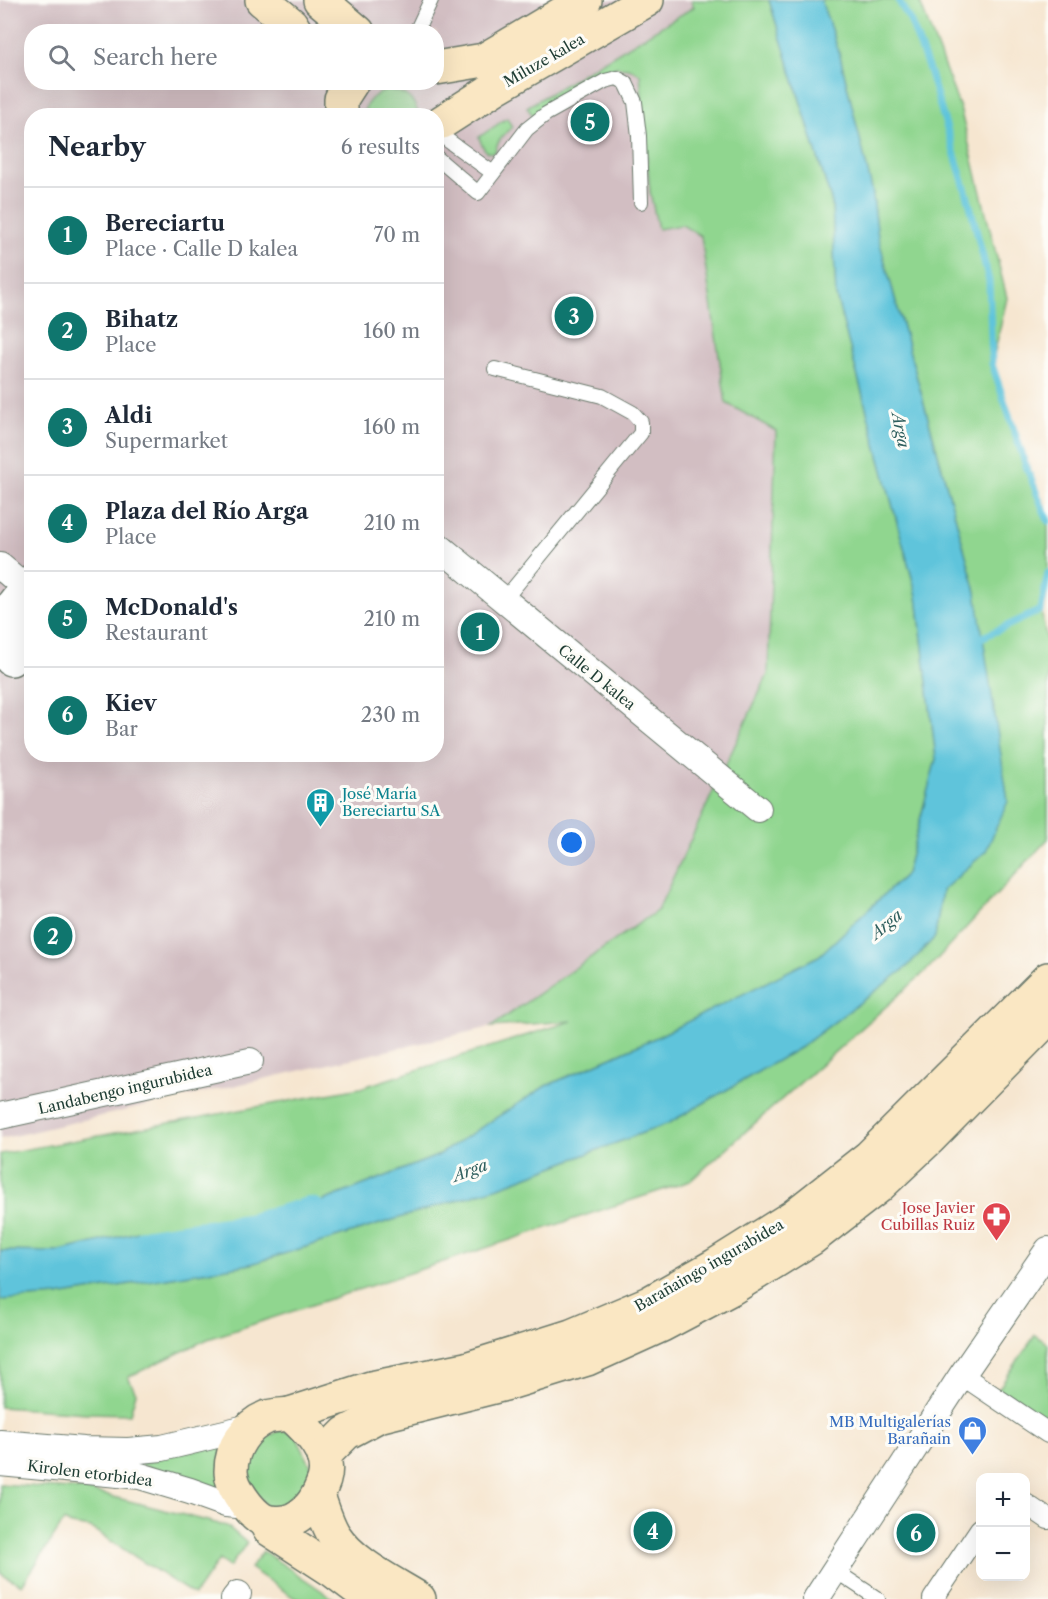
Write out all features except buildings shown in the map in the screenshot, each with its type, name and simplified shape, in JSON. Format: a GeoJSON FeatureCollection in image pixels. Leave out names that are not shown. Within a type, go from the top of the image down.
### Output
{"type":"FeatureCollection","features":[{"type":"Feature","properties":{"kind":"main road"},"geometry":{"type":"LineString","coordinates":[[262,0],[291,24]]}},
{"type":"Feature","properties":{"kind":"main road"},"geometry":{"type":"LineString","coordinates":[[320,0],[348,24]]}},
{"type":"Feature","properties":{"kind":"main road","name":"Miluze kalea"},"geometry":{"type":"LineString","coordinates":[[444,67],[484,60],[585,0]]}},
{"type":"Feature","properties":{"kind":"main road","name":"Miluze kalea"},"geometry":{"type":"LineString","coordinates":[[444,134],[495,88],[646,0]]}},
{"type":"Feature","properties":{"kind":"main road"},"geometry":{"type":"LineString","coordinates":[[437,90],[439,93],[439,108]]}},
{"type":"Feature","properties":{"kind":"main road","name":"Barañaingo ingurabidea"},"geometry":{"type":"LineString","coordinates":[[290,1414],[371,1388],[466,1369],[571,1336],[649,1303],[716,1265],[794,1216],[870,1157],[1048,979]]}},
{"type":"Feature","properties":{"kind":"main road","name":"Barañaingo ingurabidea"},"geometry":{"type":"LineString","coordinates":[[323,1456],[346,1433],[378,1416],[509,1383],[587,1359],[662,1325],[732,1288],[811,1239],[878,1187],[924,1144],[1048,1018]]}},
{"type":"Feature","properties":{"kind":"main road"},"geometry":{"type":"LineString","coordinates":[[257,1513],[287,1522],[305,1513],[318,1496],[325,1476],[323,1456],[309,1431],[290,1414],[268,1416],[250,1427],[236,1445],[231,1472],[239,1493],[269,1529],[371,1599]]}},
{"type":"Feature","properties":{"kind":"main road"},"geometry":{"type":"LineString","coordinates":[[318,1496],[334,1534],[348,1551],[370,1569],[419,1599]]}},
{"type":"Feature","properties":{"kind":"street","name":"Calle D kalea"},"geometry":{"type":"LineString","coordinates":[[444,551],[758,809]]}},
{"type":"Feature","properties":{"kind":"street"},"geometry":{"type":"LineString","coordinates":[[0,566],[24,591]]}},
{"type":"Feature","properties":{"kind":"street"},"geometry":{"type":"LineString","coordinates":[[0,621],[24,602]]}},
{"type":"Feature","properties":{"kind":"street"},"geometry":{"type":"LineString","coordinates":[[5,666],[10,644],[24,611]]}},
{"type":"Feature","properties":{"kind":"street"},"geometry":{"type":"LineString","coordinates":[[5,666],[24,644]]}},
{"type":"Feature","properties":{"kind":"street","name":"Landabengo ingurubidea"},"geometry":{"type":"LineString","coordinates":[[0,1116],[249,1061]]}},
{"type":"Feature","properties":{"kind":"street"},"geometry":{"type":"LineString","coordinates":[[816,1599],[962,1375],[1048,1250]]}},
{"type":"Feature","properties":{"kind":"street"},"geometry":{"type":"LineString","coordinates":[[962,1375],[1048,1433]]}},
{"type":"Feature","properties":{"kind":"street","name":"Kirolen etorbidea"},"geometry":{"type":"LineString","coordinates":[[0,1443],[128,1451],[162,1448],[250,1427]]}},
{"type":"Feature","properties":{"kind":"street","name":"Kirolen etorbidea"},"geometry":{"type":"LineString","coordinates":[[0,1463],[140,1476],[257,1513]]}},
{"type":"Feature","properties":{"kind":"street"},"geometry":{"type":"LineString","coordinates":[[1030,1507],[1048,1519]]}},
{"type":"Feature","properties":{"kind":"street"},"geometry":{"type":"LineString","coordinates":[[933,1599],[976,1536]]}},
{"type":"Feature","properties":{"kind":"lane"},"geometry":{"type":"LineString","coordinates":[[420,24],[431,0]]}},
{"type":"Feature","properties":{"kind":"lane"},"geometry":{"type":"LineString","coordinates":[[444,145],[477,193],[516,142],[533,124],[546,114],[605,81],[616,78],[626,83],[635,102],[639,136],[641,202]]}},
{"type":"Feature","properties":{"kind":"lane"},"geometry":{"type":"LineString","coordinates":[[444,141],[493,173]]}},
{"type":"Feature","properties":{"kind":"lane"},"geometry":{"type":"LineString","coordinates":[[495,369],[602,396],[633,413],[641,422],[641,433],[504,600]]}},
{"type":"Feature","properties":{"kind":"lane"},"geometry":{"type":"LineString","coordinates":[[834,1570],[878,1599]]}},
{"type":"Feature","properties":{"kind":"shaded area"},"geometry":{"type":"Polygon","coordinates":[[[0,0],[691,0],[694,7],[682,225],[701,236],[726,403],[776,431],[768,674],[658,910],[491,1027],[0,1139],[0,0]]]}},
{"type":"Feature","properties":{"kind":"green space"},"geometry":{"type":"Polygon","coordinates":[[[691,0],[769,0],[832,203],[836,296],[917,596],[936,759],[906,874],[819,956],[657,1037],[544,1087],[437,1156],[313,1205],[229,1245],[146,1230],[56,1252],[0,1251],[0,1154],[360,1088],[572,1021],[491,1027],[658,910],[768,674],[776,431],[726,403],[701,236],[682,225],[658,229],[650,192],[640,74],[629,68],[616,67],[533,116],[527,107],[694,7],[691,0]]]}},
{"type":"Feature","properties":{"kind":"green space"},"geometry":{"type":"Polygon","coordinates":[[[821,0],[919,0],[960,108],[1007,298],[992,364],[1048,519],[1048,573],[1041,610],[1048,647],[1048,839],[927,970],[690,1181],[208,1339],[128,1377],[136,1393],[130,1414],[0,1407],[0,1300],[57,1296],[251,1264],[499,1187],[669,1123],[801,1047],[907,967],[935,937],[942,891],[986,851],[976,592],[878,237],[872,189],[840,56],[821,0]]]}},
{"type":"Feature","properties":{"kind":"green space"},"geometry":{"type":"Polygon","coordinates":[[[388,90],[399,92],[412,100],[417,108],[365,108],[371,99],[388,90]]]}},
{"type":"Feature","properties":{"kind":"green space"},"geometry":{"type":"Polygon","coordinates":[[[507,118],[512,127],[503,135],[495,153],[486,152],[479,137],[507,118]]]}},
{"type":"Feature","properties":{"kind":"green space"},"geometry":{"type":"Polygon","coordinates":[[[1035,1335],[1048,1344],[1048,1426],[997,1391],[1035,1335]]]}},
{"type":"Feature","properties":{"kind":"green space"},"geometry":{"type":"Polygon","coordinates":[[[280,1430],[294,1432],[312,1468],[297,1506],[270,1512],[248,1483],[247,1469],[249,1456],[265,1438],[280,1430]]]}},
{"type":"Feature","properties":{"kind":"green space"},"geometry":{"type":"Polygon","coordinates":[[[224,1446],[222,1493],[125,1459],[224,1446]]]}},
{"type":"Feature","properties":{"kind":"green space"},"geometry":{"type":"Polygon","coordinates":[[[0,1484],[86,1490],[227,1526],[247,1543],[229,1567],[219,1560],[194,1595],[91,1528],[71,1525],[64,1521],[22,1585],[0,1573],[0,1484]]]}},
{"type":"Feature","properties":{"kind":"green space"},"geometry":{"type":"Polygon","coordinates":[[[263,1551],[334,1599],[296,1599],[250,1568],[263,1551]]]}},
{"type":"Feature","properties":{"kind":"water"},"geometry":{"type":"Polygon","coordinates":[[[769,0],[821,0],[840,56],[872,189],[878,237],[976,592],[1008,801],[986,851],[942,891],[935,937],[907,967],[801,1047],[669,1123],[499,1187],[251,1264],[57,1296],[0,1300],[0,1251],[56,1252],[146,1230],[229,1245],[313,1205],[437,1156],[544,1087],[657,1037],[819,956],[906,874],[936,759],[917,596],[836,296],[832,203],[769,0]]]}},
{"type":"Feature","properties":{"kind":"waterway"},"geometry":{"type":"LineString","coordinates":[[898,0],[910,20],[929,70],[969,201],[989,281],[992,364],[1026,466],[1048,521]]}},
{"type":"Feature","properties":{"kind":"waterway"},"geometry":{"type":"LineString","coordinates":[[978,641],[1041,610],[1048,573]]}},
{"type":"Feature","properties":{"kind":"waterway","name":"Arga"},"geometry":{"type":"LineString","coordinates":[[149,1248],[254,1233],[310,1217]]}},
{"type":"Feature","properties":{"kind":"place","name":"McDonald's"},"geometry":{"type":"Point","coordinates":[590,122]}},
{"type":"Feature","properties":{"kind":"place","name":"Aldi"},"geometry":{"type":"Point","coordinates":[574,316]}},
{"type":"Feature","properties":{"kind":"place","name":"Bereciartu"},"geometry":{"type":"Point","coordinates":[480,632]}},
{"type":"Feature","properties":{"kind":"place","name":"José María Bereciartu SA"},"geometry":{"type":"Point","coordinates":[321,828]}},
{"type":"Feature","properties":{"kind":"place","name":"Bihatz"},"geometry":{"type":"Point","coordinates":[53,936]}},
{"type":"Feature","properties":{"kind":"place","name":"Jose Javier Cubillas Ruiz"},"geometry":{"type":"Point","coordinates":[996,1242]}},
{"type":"Feature","properties":{"kind":"place","name":"MB Multigalerías Barañain"},"geometry":{"type":"Point","coordinates":[972,1456]}},
{"type":"Feature","properties":{"kind":"place","name":"Plaza del Río Arga"},"geometry":{"type":"Point","coordinates":[653,1531]}},
{"type":"Feature","properties":{"kind":"place","name":"Kiev"},"geometry":{"type":"Point","coordinates":[916,1533]}}]}
